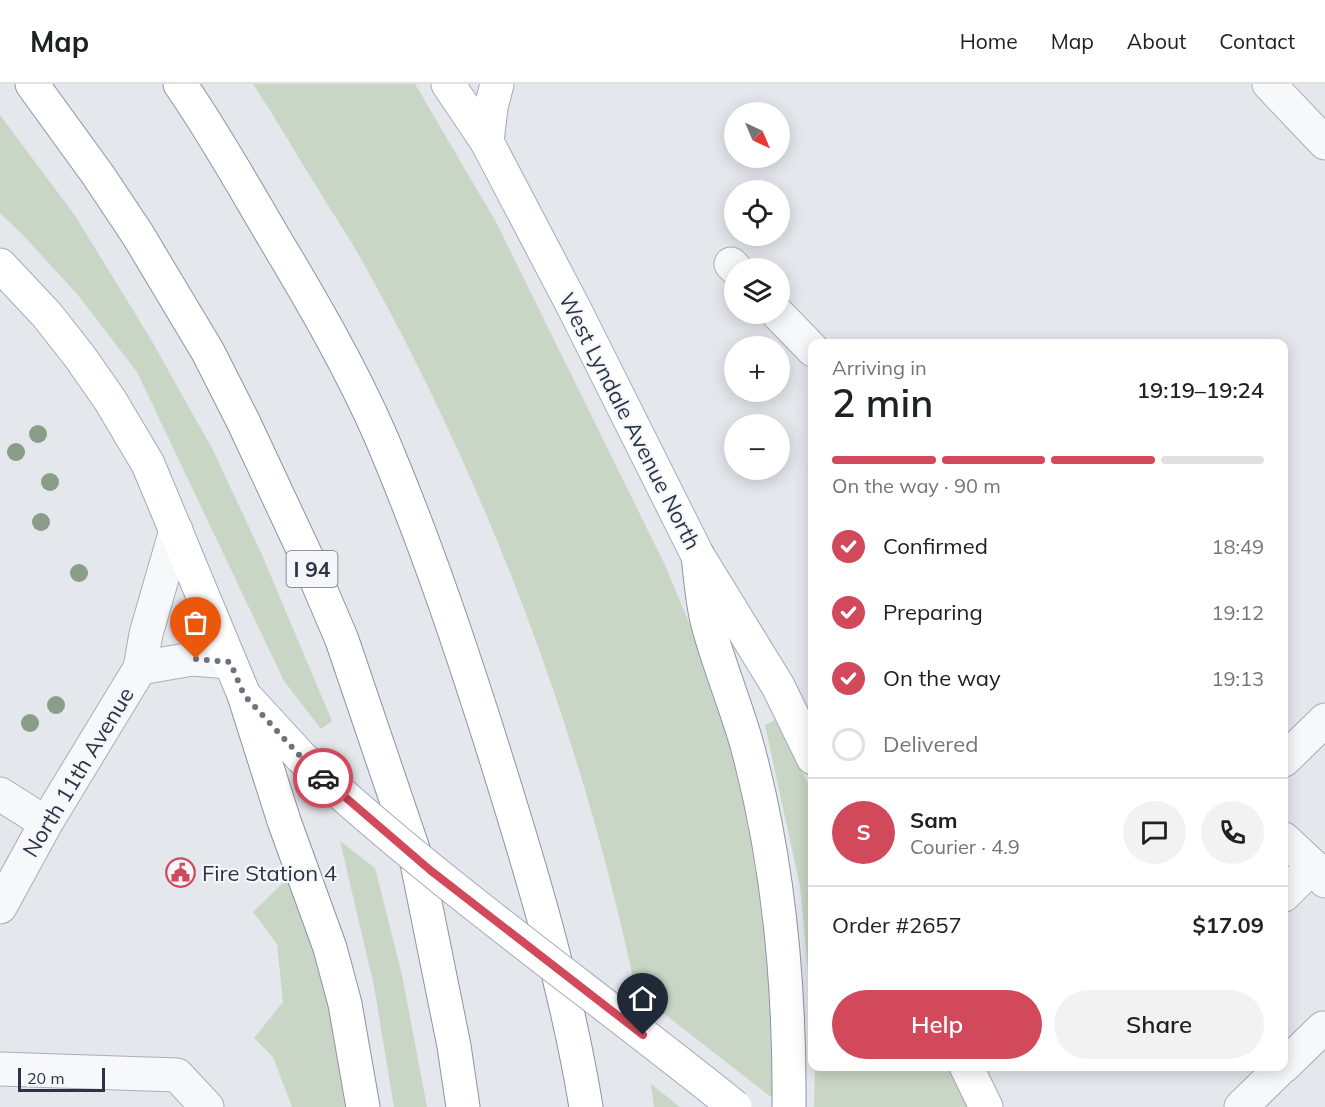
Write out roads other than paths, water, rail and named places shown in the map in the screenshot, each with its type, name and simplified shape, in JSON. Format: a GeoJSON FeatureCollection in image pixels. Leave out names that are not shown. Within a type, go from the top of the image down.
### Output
{"type":"FeatureCollection","features":[{"type":"Feature","properties":{"kind":"main road","name":"I 94"},"geometry":{"type":"LineString","coordinates":[[32,84],[98,175],[181,304],[243,421],[317,580],[346,651],[416,858],[454,1046],[463,1107]]}},
{"type":"Feature","properties":{"kind":"main road"},"geometry":{"type":"LineString","coordinates":[[180,84],[259,211],[326,328],[380,435],[431,560],[537,890],[558,964],[586,1107]]}},
{"type":"Feature","properties":{"kind":"main road","name":"West Lyndale Avenue North"},"geometry":{"type":"LineString","coordinates":[[448,84],[487,142],[574,308],[698,556],[778,686],[808,748]]}},
{"type":"Feature","properties":{"kind":"main road"},"geometry":{"type":"LineString","coordinates":[[487,142],[491,107],[497,84]]}},
{"type":"Feature","properties":{"kind":"main road"},"geometry":{"type":"LineString","coordinates":[[0,265],[47,315],[80,357],[110,400],[148,464],[244,695],[284,821],[330,948],[345,1004],[363,1107]]}},
{"type":"Feature","properties":{"kind":"main road"},"geometry":{"type":"LineString","coordinates":[[698,556],[708,626],[747,746],[771,854],[784,961],[790,1058],[789,1107]]}},
{"type":"Feature","properties":{"kind":"main road"},"geometry":{"type":"LineString","coordinates":[[244,695],[301,757],[349,802],[430,870],[735,1107]]}},
{"type":"Feature","properties":{"kind":"main road"},"geometry":{"type":"LineString","coordinates":[[968,1071],[986,1107]]}},
{"type":"Feature","properties":{"kind":"street"},"geometry":{"type":"LineString","coordinates":[[1269,84],[1325,143]]}},
{"type":"Feature","properties":{"kind":"street"},"geometry":{"type":"LineString","coordinates":[[788,324],[808,345]]}},
{"type":"Feature","properties":{"kind":"street","name":"North 11th Avenue"},"geometry":{"type":"LineString","coordinates":[[0,907],[46,823],[140,668],[146,634],[176,530]]}},
{"type":"Feature","properties":{"kind":"street","name":"North 11th Avenue"},"geometry":{"type":"LineString","coordinates":[[140,668],[192,659],[230,662]]}},
{"type":"Feature","properties":{"kind":"street"},"geometry":{"type":"LineString","coordinates":[[1288,756],[1325,720]]}},
{"type":"Feature","properties":{"kind":"street"},"geometry":{"type":"LineString","coordinates":[[0,794],[46,823]]}},
{"type":"Feature","properties":{"kind":"street"},"geometry":{"type":"LineString","coordinates":[[1288,843],[1319,874],[1288,893]]}},
{"type":"Feature","properties":{"kind":"street"},"geometry":{"type":"LineString","coordinates":[[1288,1062],[1323,1028],[1325,1029]]}},
{"type":"Feature","properties":{"kind":"street"},"geometry":{"type":"LineString","coordinates":[[0,1069],[177,1075],[207,1107]]}},
{"type":"Feature","properties":{"kind":"street"},"geometry":{"type":"LineString","coordinates":[[1241,1107],[1279,1071]]}},
{"type":"Feature","properties":{"kind":"place","name":"Fire Station 4"},"geometry":{"type":"Point","coordinates":[181,873]}}]}
